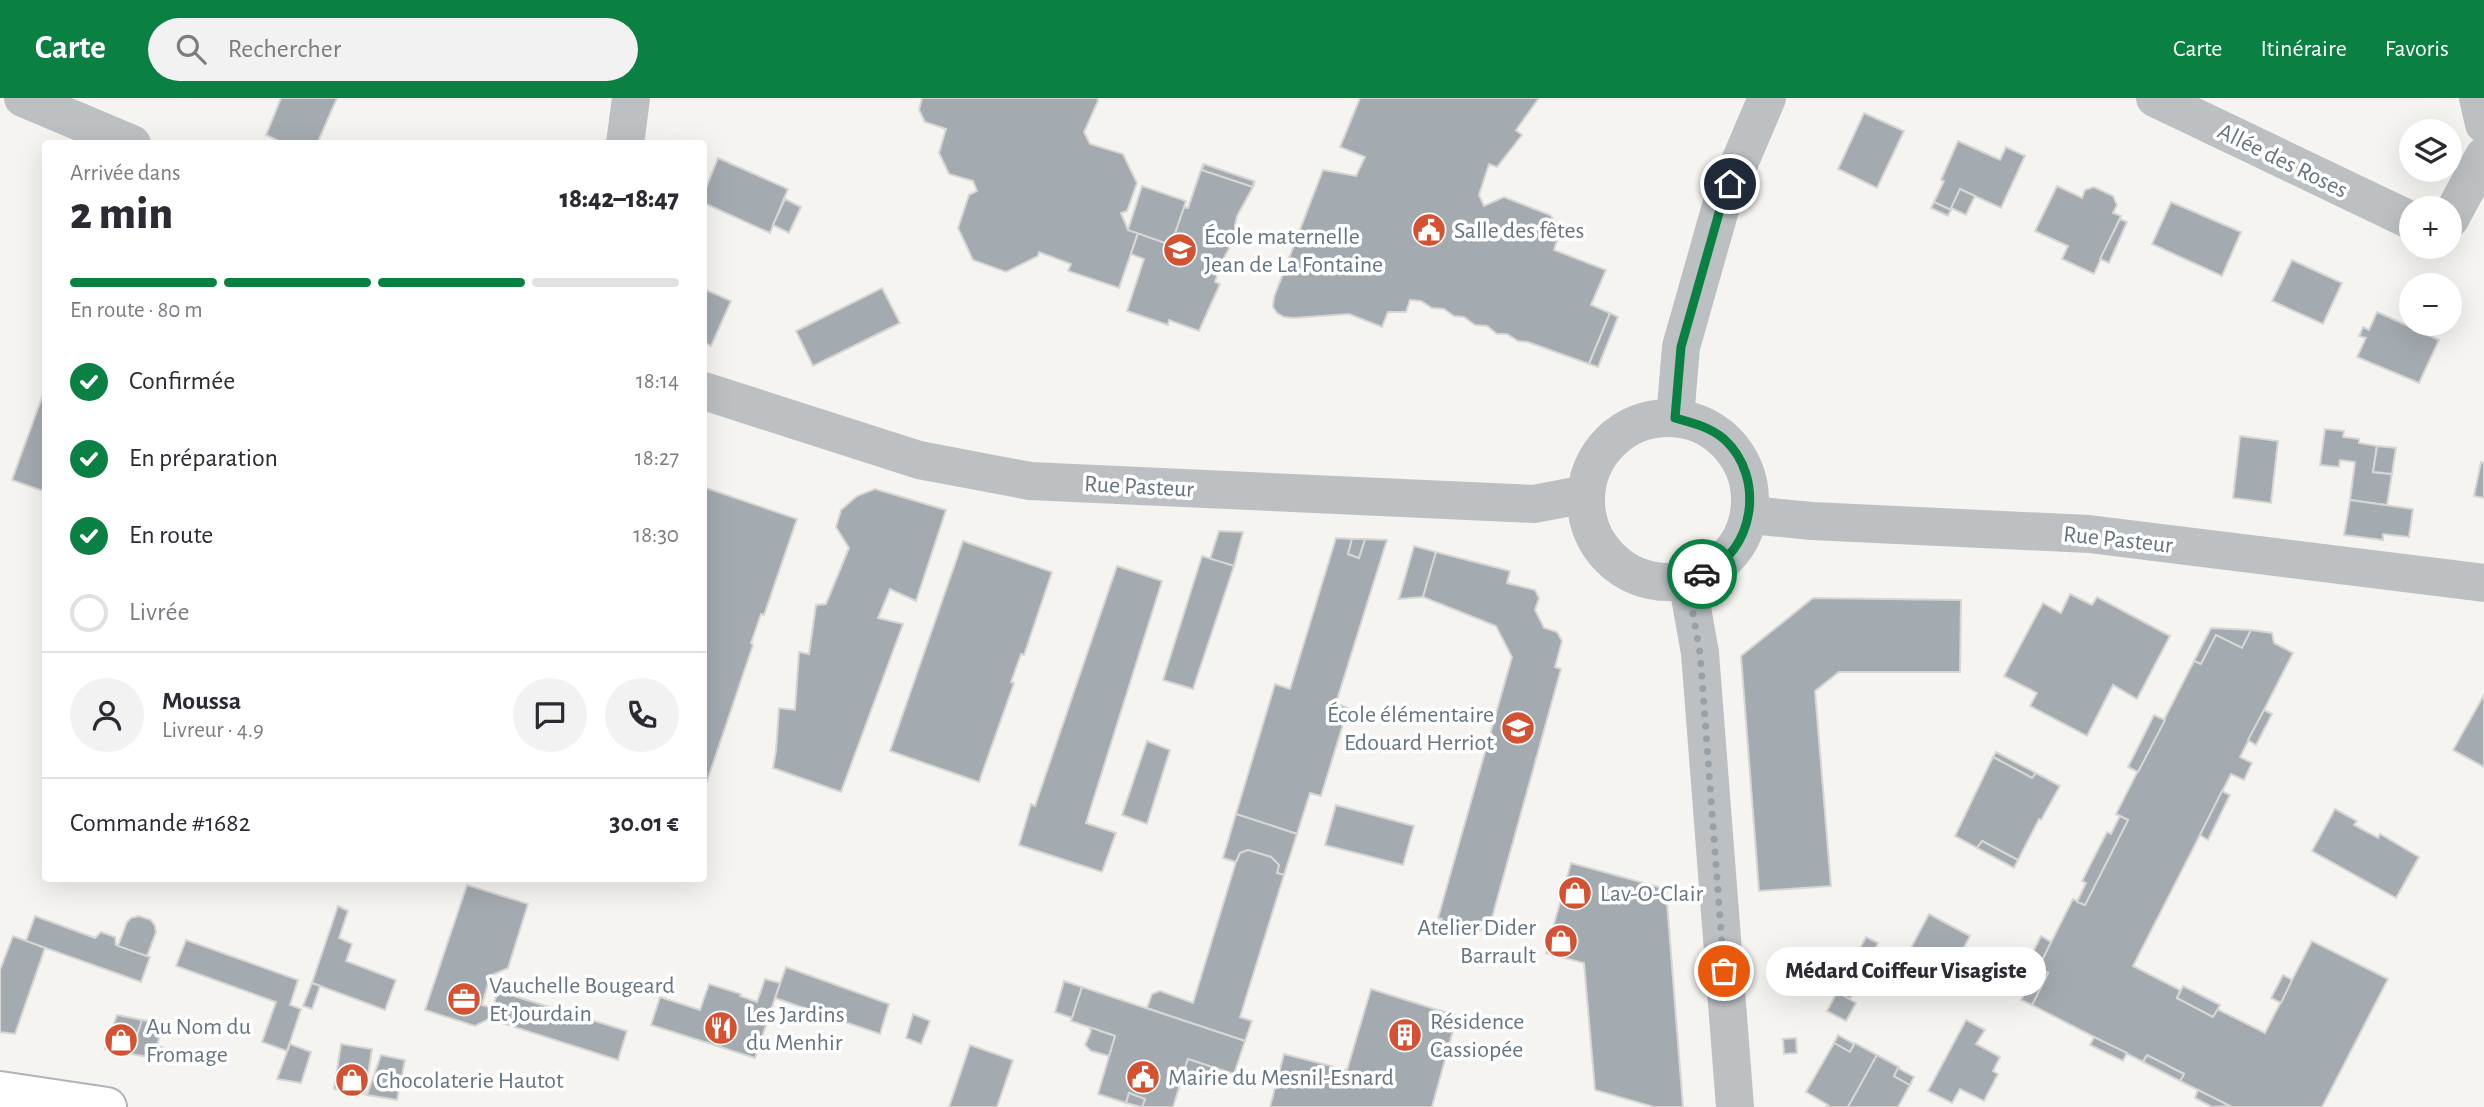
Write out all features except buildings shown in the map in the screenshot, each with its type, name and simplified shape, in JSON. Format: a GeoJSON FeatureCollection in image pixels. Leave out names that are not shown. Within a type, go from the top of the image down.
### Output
{"type":"FeatureCollection","features":[{"type":"Feature","properties":{"kind":"main road"},"geometry":{"type":"LineString","coordinates":[[0,1091],[107,1107]]}},
{"type":"Feature","properties":{"kind":"street"},"geometry":{"type":"LineString","coordinates":[[23,98],[123,140]]}},
{"type":"Feature","properties":{"kind":"street"},"geometry":{"type":"LineString","coordinates":[[626,140],[631,98]]}},
{"type":"Feature","properties":{"kind":"street"},"geometry":{"type":"LineString","coordinates":[[1675,418],[1681,347],[1721,206],[1767,98]]}},
{"type":"Feature","properties":{"kind":"street","name":"Allée des Roses"},"geometry":{"type":"LineString","coordinates":[[2155,98],[2399,215]]}},
{"type":"Feature","properties":{"kind":"street"},"geometry":{"type":"LineString","coordinates":[[2478,98],[2484,124]]}},
{"type":"Feature","properties":{"kind":"street"},"geometry":{"type":"LineString","coordinates":[[2462,197],[2484,156]]}},
{"type":"Feature","properties":{"kind":"street","name":"Rue Pasteur"},"geometry":{"type":"LineString","coordinates":[[707,392],[919,460],[1030,481],[1534,504],[1586,494]]}},
{"type":"Feature","properties":{"kind":"street"},"geometry":{"type":"LineString","coordinates":[[1675,418],[1702,425],[1725,440],[1742,462],[1750,488],[1749,515],[1742,538],[1728,557],[1709,571],[1687,580],[1662,582],[1637,576],[1615,563],[1598,544],[1588,520],[1586,494],[1592,469],[1606,447],[1626,430],[1650,419],[1675,418]]}},
{"type":"Feature","properties":{"kind":"street","name":"Rue Pasteur"},"geometry":{"type":"LineString","coordinates":[[1749,515],[1812,521],[2088,534],[2484,583]]}},
{"type":"Feature","properties":{"kind":"street"},"geometry":{"type":"LineString","coordinates":[[1687,580],[1700,653],[1735,1107]]}},
{"type":"Feature","properties":{"kind":"way so far"},"geometry":{"type":"LineString","coordinates":[[1702,574],[1687,580],[1700,653],[1724,971]]}},
{"type":"Feature","properties":{"kind":"place","name":"Salle des fêtes"},"geometry":{"type":"Point","coordinates":[1429,230]}},
{"type":"Feature","properties":{"kind":"place","name":"École maternelle Jean de La Fontaine"},"geometry":{"type":"Point","coordinates":[1180,250]}},
{"type":"Feature","properties":{"kind":"place","name":"École élémentaire Edouard Herriot"},"geometry":{"type":"Point","coordinates":[1518,728]}},
{"type":"Feature","properties":{"kind":"place","name":"Lav-O-Clair"},"geometry":{"type":"Point","coordinates":[1575,893]}},
{"type":"Feature","properties":{"kind":"place","name":"Atelier Dider Barrault"},"geometry":{"type":"Point","coordinates":[1561,941]}},
{"type":"Feature","properties":{"kind":"place","name":"Médard Coiffeur Visagiste"},"geometry":{"type":"Point","coordinates":[1724,971]}},
{"type":"Feature","properties":{"kind":"place","name":"Vauchelle Bougeard Et Jourdain"},"geometry":{"type":"Point","coordinates":[464,999]}},
{"type":"Feature","properties":{"kind":"place","name":"Les Jardins du Menhir"},"geometry":{"type":"Point","coordinates":[721,1028]}},
{"type":"Feature","properties":{"kind":"place","name":"Résidence Cassiopée"},"geometry":{"type":"Point","coordinates":[1405,1035]}},
{"type":"Feature","properties":{"kind":"place","name":"Au Nom du Fromage"},"geometry":{"type":"Point","coordinates":[121,1040]}},
{"type":"Feature","properties":{"kind":"place","name":"Mairie du Mesnil-Esnard"},"geometry":{"type":"Point","coordinates":[1143,1077]}},
{"type":"Feature","properties":{"kind":"place","name":"Chocolaterie Hautot"},"geometry":{"type":"Point","coordinates":[352,1080]}},
{"type":"Feature","properties":{"kind":"route"},"geometry":{"type":"LineString","coordinates":[[1702,574],[1728,557],[1742,538],[1749,515],[1750,488],[1742,462],[1725,440],[1702,425],[1675,418],[1681,347],[1721,206],[1730,184]]}}]}
